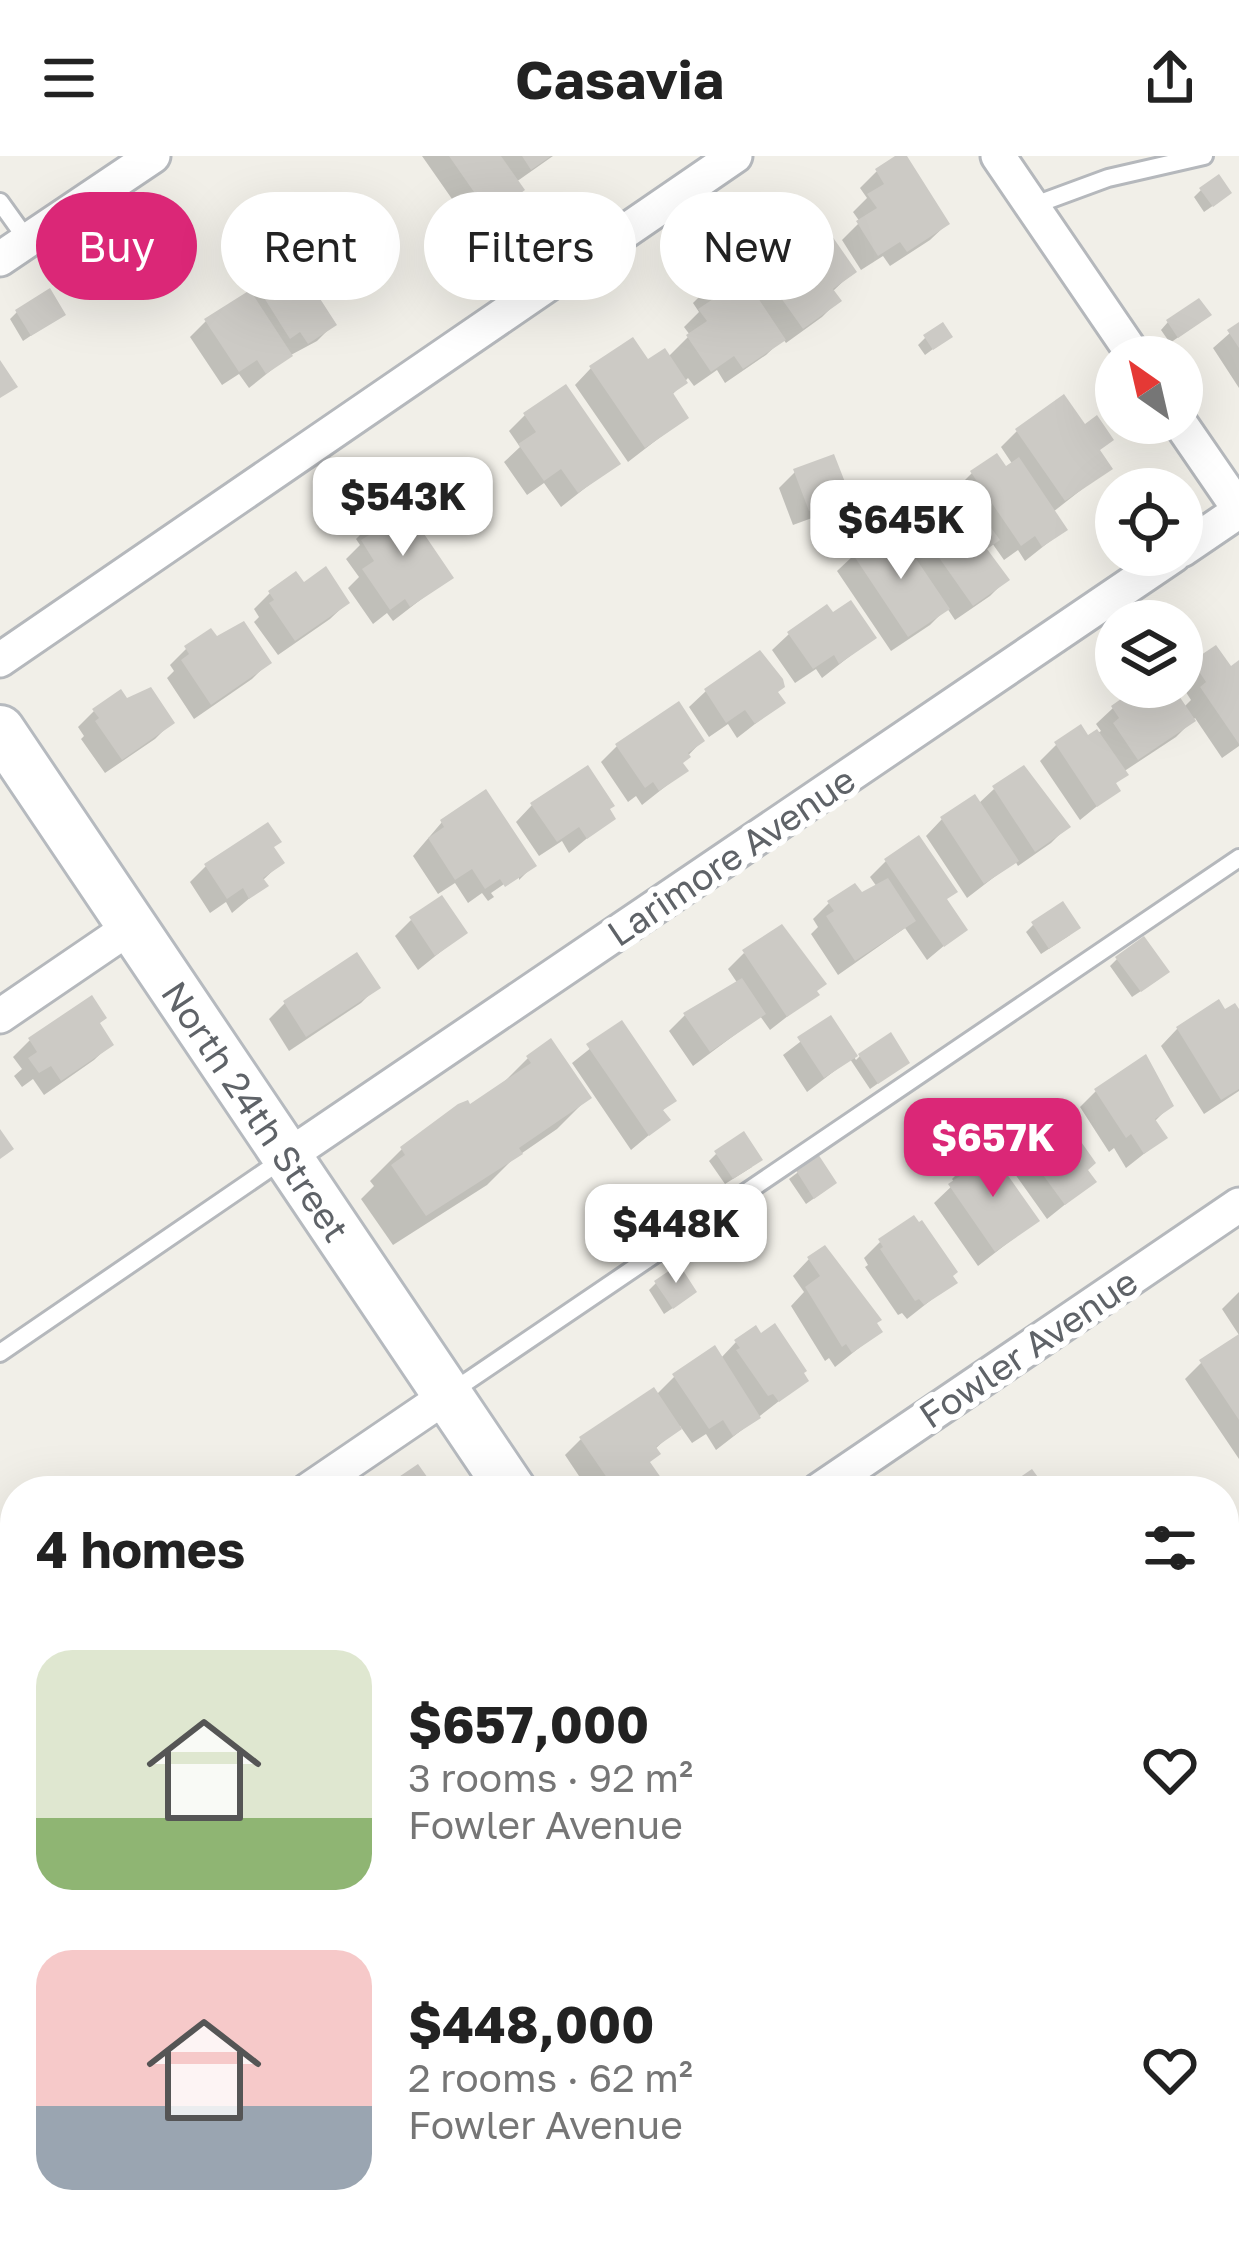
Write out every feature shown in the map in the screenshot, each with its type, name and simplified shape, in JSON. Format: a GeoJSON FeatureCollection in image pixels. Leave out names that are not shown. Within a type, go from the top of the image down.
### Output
{"type":"FeatureCollection","features":[{"type":"Feature","properties":{"kind":"street"},"geometry":{"type":"LineString","coordinates":[[14,250],[152,156]]}},
{"type":"Feature","properties":{"kind":"street"},"geometry":{"type":"LineString","coordinates":[[0,660],[735,156]]}},
{"type":"Feature","properties":{"kind":"street"},"geometry":{"type":"LineString","coordinates":[[998,156],[1121,336]]}},
{"type":"Feature","properties":{"kind":"street"},"geometry":{"type":"LineString","coordinates":[[1194,444],[1239,510],[1203,535]]}},
{"type":"Feature","properties":{"kind":"street","name":"Larimore Avenue"},"geometry":{"type":"LineString","coordinates":[[288,1156],[1143,576]]}},
{"type":"Feature","properties":{"kind":"street","name":"North 24th Street"},"geometry":{"type":"LineString","coordinates":[[0,730],[502,1476]]}},
{"type":"Feature","properties":{"kind":"street"},"geometry":{"type":"LineString","coordinates":[[0,1016],[132,926]]}},
{"type":"Feature","properties":{"kind":"street","name":"Fowler Avenue"},"geometry":{"type":"LineString","coordinates":[[840,1476],[1239,1205]]}},
{"type":"Feature","properties":{"kind":"street"},"geometry":{"type":"LineString","coordinates":[[329,1476],[448,1395]]}},
{"type":"Feature","properties":{"kind":"lane"},"geometry":{"type":"LineString","coordinates":[[1032,206],[1108,178],[1204,156]]}},
{"type":"Feature","properties":{"kind":"lane"},"geometry":{"type":"LineString","coordinates":[[0,202],[14,250]]}},
{"type":"Feature","properties":{"kind":"lane"},"geometry":{"type":"LineString","coordinates":[[448,1395],[1239,858]]}},
{"type":"Feature","properties":{"kind":"lane"},"geometry":{"type":"LineString","coordinates":[[0,1353],[288,1156]]}},
{"type":"Feature","properties":{"kind":"building"},"geometry":{"type":"Polygon","coordinates":[[[449,156],[501,156],[525,190],[522,192],[474,192],[449,156]]]}},
{"type":"Feature","properties":{"kind":"building"},"geometry":{"type":"Polygon","coordinates":[[[522,156],[551,156],[531,170],[522,156]]]}},
{"type":"Feature","properties":{"kind":"building"},"geometry":{"type":"Polygon","coordinates":[[[895,156],[907,156],[950,224],[907,252],[900,242],[878,256],[856,221],[877,208],[867,194],[884,184],[875,169],[895,156]]]}},
{"type":"Feature","properties":{"kind":"building"},"geometry":{"type":"Polygon","coordinates":[[[1219,174],[1232,193],[1213,207],[1199,188],[1219,174]]]}},
{"type":"Feature","properties":{"kind":"building"},"geometry":{"type":"Polygon","coordinates":[[[834,239],[857,272],[834,288],[834,239]]]}},
{"type":"Feature","properties":{"kind":"building"},"geometry":{"type":"Polygon","coordinates":[[[834,290],[842,301],[803,329],[782,300],[834,300],[834,290]]]}},
{"type":"Feature","properties":{"kind":"building"},"geometry":{"type":"Polygon","coordinates":[[[36,297],[57,300],[66,315],[31,336],[15,310],[36,297]]]}},
{"type":"Feature","properties":{"kind":"building"},"geometry":{"type":"Polygon","coordinates":[[[1199,298],[1212,315],[1181,336],[1166,320],[1199,298]]]}},
{"type":"Feature","properties":{"kind":"building"},"geometry":{"type":"Polygon","coordinates":[[[234,300],[257,300],[293,356],[266,374],[257,360],[239,372],[204,319],[234,300]]]}},
{"type":"Feature","properties":{"kind":"building"},"geometry":{"type":"Polygon","coordinates":[[[265,300],[321,300],[337,325],[308,344],[300,332],[290,339],[265,300]]]}},
{"type":"Feature","properties":{"kind":"building"},"geometry":{"type":"Polygon","coordinates":[[[712,300],[759,300],[786,340],[743,369],[734,356],[711,372],[686,335],[707,321],[698,309],[712,300]]]}},
{"type":"Feature","properties":{"kind":"building"},"geometry":{"type":"Polygon","coordinates":[[[943,322],[953,337],[933,350],[923,335],[943,322]]]}},
{"type":"Feature","properties":{"kind":"building"},"geometry":{"type":"Polygon","coordinates":[[[1239,322],[1239,348],[1227,330],[1239,322]]]}},
{"type":"Feature","properties":{"kind":"building"},"geometry":{"type":"Polygon","coordinates":[[[633,337],[648,359],[665,348],[688,383],[673,393],[689,418],[645,448],[589,366],[633,337]]]}},
{"type":"Feature","properties":{"kind":"building"},"geometry":{"type":"Polygon","coordinates":[[[0,360],[18,387],[0,398],[0,360]]]}},
{"type":"Feature","properties":{"kind":"building"},"geometry":{"type":"Polygon","coordinates":[[[566,384],[621,464],[578,493],[561,469],[544,481],[518,444],[536,432],[523,413],[566,384]]]}},
{"type":"Feature","properties":{"kind":"building"},"geometry":{"type":"Polygon","coordinates":[[[1064,394],[1085,424],[1095,416],[1095,444],[1108,444],[1100,450],[1112,468],[1095,468],[1095,481],[1065,501],[1015,429],[1064,394]]]}},
{"type":"Feature","properties":{"kind":"building"},"geometry":{"type":"Polygon","coordinates":[[[997,453],[1006,466],[1019,457],[1068,530],[1042,547],[1035,536],[1021,546],[970,471],[997,453]]]}},
{"type":"Feature","properties":{"kind":"building"},"geometry":{"type":"Polygon","coordinates":[[[834,454],[850,495],[809,511],[793,469],[834,454]]]}},
{"type":"Feature","properties":{"kind":"building"},"geometry":{"type":"Polygon","coordinates":[[[401,500],[454,578],[410,607],[405,599],[390,610],[362,569],[374,561],[361,540],[377,530],[370,521],[401,500]]]}},
{"type":"Feature","properties":{"kind":"building"},"geometry":{"type":"Polygon","coordinates":[[[950,501],[969,527],[983,517],[1000,540],[987,549],[1010,580],[973,606],[916,525],[950,501]]]}},
{"type":"Feature","properties":{"kind":"building"},"geometry":{"type":"Polygon","coordinates":[[[898,532],[950,609],[908,637],[852,553],[881,533],[886,540],[898,532]]]}},
{"type":"Feature","properties":{"kind":"building"},"geometry":{"type":"Polygon","coordinates":[[[326,566],[350,603],[295,641],[269,603],[274,600],[268,591],[296,571],[304,582],[326,566]]]}},
{"type":"Feature","properties":{"kind":"building"},"geometry":{"type":"Polygon","coordinates":[[[851,600],[877,638],[839,664],[834,655],[813,669],[787,632],[827,604],[833,612],[851,600]]]}},
{"type":"Feature","properties":{"kind":"building"},"geometry":{"type":"Polygon","coordinates":[[[244,621],[272,663],[211,705],[181,660],[189,654],[184,646],[211,628],[217,636],[244,621]]]}},
{"type":"Feature","properties":{"kind":"building"},"geometry":{"type":"Polygon","coordinates":[[[1216,645],[1231,666],[1239,660],[1239,744],[1203,691],[1203,654],[1216,645]]]}},
{"type":"Feature","properties":{"kind":"building"},"geometry":{"type":"Polygon","coordinates":[[[760,650],[783,679],[785,687],[778,692],[786,703],[755,724],[745,710],[726,723],[704,689],[760,650]]]}},
{"type":"Feature","properties":{"kind":"building"},"geometry":{"type":"Polygon","coordinates":[[[151,687],[175,723],[122,760],[92,709],[121,689],[127,698],[151,687]]]}},
{"type":"Feature","properties":{"kind":"building"},"geometry":{"type":"Polygon","coordinates":[[[679,701],[705,741],[688,753],[691,757],[683,763],[689,771],[659,791],[653,782],[645,788],[615,744],[679,701]]]}},
{"type":"Feature","properties":{"kind":"building"},"geometry":{"type":"Polygon","coordinates":[[[1112,708],[1187,708],[1196,721],[1138,760],[1113,723],[1119,718],[1112,708]]]}},
{"type":"Feature","properties":{"kind":"building"},"geometry":{"type":"Polygon","coordinates":[[[1081,724],[1088,735],[1097,729],[1129,775],[1116,783],[1121,791],[1097,807],[1054,742],[1081,724]]]}},
{"type":"Feature","properties":{"kind":"building"},"geometry":{"type":"Polygon","coordinates":[[[588,765],[615,806],[610,809],[616,819],[587,839],[579,827],[557,842],[530,803],[588,765]]]}},
{"type":"Feature","properties":{"kind":"building"},"geometry":{"type":"Polygon","coordinates":[[[1024,765],[1071,827],[1035,852],[992,786],[1024,765]]]}},
{"type":"Feature","properties":{"kind":"building"},"geometry":{"type":"Polygon","coordinates":[[[486,789],[537,866],[505,887],[500,879],[485,889],[472,869],[455,880],[428,838],[444,827],[440,820],[486,789]]]}},
{"type":"Feature","properties":{"kind":"building"},"geometry":{"type":"Polygon","coordinates":[[[975,794],[1019,861],[984,884],[940,817],[975,794]]]}},
{"type":"Feature","properties":{"kind":"building"},"geometry":{"type":"Polygon","coordinates":[[[268,822],[282,842],[274,847],[285,863],[263,878],[269,886],[249,899],[243,888],[227,899],[204,864],[268,822]]]}},
{"type":"Feature","properties":{"kind":"building"},"geometry":{"type":"Polygon","coordinates":[[[919,835],[958,892],[947,899],[968,930],[944,947],[884,859],[919,835]]]}},
{"type":"Feature","properties":{"kind":"building"},"geometry":{"type":"Polygon","coordinates":[[[888,878],[916,921],[855,961],[826,916],[834,911],[827,901],[855,883],[862,892],[888,878]]]}},
{"type":"Feature","properties":{"kind":"building"},"geometry":{"type":"Polygon","coordinates":[[[442,895],[468,933],[435,956],[409,917],[442,895]]]}},
{"type":"Feature","properties":{"kind":"building"},"geometry":{"type":"Polygon","coordinates":[[[1063,901],[1081,928],[1049,949],[1031,922],[1063,901]]]}},
{"type":"Feature","properties":{"kind":"building"},"geometry":{"type":"Polygon","coordinates":[[[782,924],[827,984],[817,991],[820,995],[787,1017],[742,950],[782,924]]]}},
{"type":"Feature","properties":{"kind":"building"},"geometry":{"type":"Polygon","coordinates":[[[1144,936],[1170,972],[1141,992],[1115,957],[1144,936]]]}},
{"type":"Feature","properties":{"kind":"building"},"geometry":{"type":"Polygon","coordinates":[[[357,952],[381,988],[306,1037],[283,1001],[357,952]]]}},
{"type":"Feature","properties":{"kind":"building"},"geometry":{"type":"Polygon","coordinates":[[[742,978],[766,1014],[710,1052],[683,1013],[742,978]]]}},
{"type":"Feature","properties":{"kind":"building"},"geometry":{"type":"Polygon","coordinates":[[[92,995],[107,1018],[100,1023],[114,1045],[61,1081],[51,1066],[39,1073],[28,1058],[37,1052],[28,1038],[92,995]]]}},
{"type":"Feature","properties":{"kind":"building"},"geometry":{"type":"Polygon","coordinates":[[[1219,999],[1225,1009],[1235,1003],[1239,1009],[1239,1089],[1221,1100],[1176,1027],[1219,999]]]}},
{"type":"Feature","properties":{"kind":"building"},"geometry":{"type":"Polygon","coordinates":[[[831,1015],[858,1056],[824,1078],[797,1037],[831,1015]]]}},
{"type":"Feature","properties":{"kind":"building"},"geometry":{"type":"Polygon","coordinates":[[[622,1020],[677,1101],[663,1110],[671,1120],[649,1136],[586,1044],[622,1020]]]}},
{"type":"Feature","properties":{"kind":"building"},"geometry":{"type":"Polygon","coordinates":[[[891,1032],[910,1063],[878,1084],[858,1054],[891,1032]]]}},
{"type":"Feature","properties":{"kind":"building"},"geometry":{"type":"Polygon","coordinates":[[[551,1038],[592,1098],[519,1148],[523,1154],[426,1216],[391,1165],[405,1155],[400,1147],[458,1104],[468,1100],[470,1104],[531,1063],[526,1056],[551,1038]]]}},
{"type":"Feature","properties":{"kind":"building"},"geometry":{"type":"Polygon","coordinates":[[[1146,1054],[1174,1106],[1155,1119],[1168,1138],[1144,1154],[1131,1134],[1126,1138],[1094,1089],[1146,1054]]]}},
{"type":"Feature","properties":{"kind":"building"},"geometry":{"type":"Polygon","coordinates":[[[1053,1102],[1096,1163],[1088,1170],[1097,1182],[1065,1205],[1024,1149],[1038,1139],[1026,1121],[1053,1102]]]}},
{"type":"Feature","properties":{"kind":"building"},"geometry":{"type":"Polygon","coordinates":[[[0,1129],[14,1149],[0,1159],[0,1129]]]}},
{"type":"Feature","properties":{"kind":"building"},"geometry":{"type":"Polygon","coordinates":[[[744,1131],[763,1160],[733,1179],[714,1151],[744,1131]]]}},
{"type":"Feature","properties":{"kind":"building"},"geometry":{"type":"Polygon","coordinates":[[[987,1146],[1040,1221],[995,1252],[948,1184],[972,1168],[966,1160],[987,1146]]]}},
{"type":"Feature","properties":{"kind":"building"},"geometry":{"type":"Polygon","coordinates":[[[818,1154],[837,1183],[814,1199],[795,1169],[818,1154]]]}},
{"type":"Feature","properties":{"kind":"building"},"geometry":{"type":"Polygon","coordinates":[[[914,1215],[958,1272],[953,1276],[958,1283],[924,1305],[915,1301],[878,1239],[914,1215]]]}},
{"type":"Feature","properties":{"kind":"building"},"geometry":{"type":"Polygon","coordinates":[[[825,1245],[882,1320],[877,1323],[883,1332],[852,1353],[846,1344],[842,1347],[805,1287],[820,1276],[807,1257],[825,1245]]]}},
{"type":"Feature","properties":{"kind":"building"},"geometry":{"type":"Polygon","coordinates":[[[679,1264],[697,1292],[673,1309],[654,1281],[679,1264]]]}},
{"type":"Feature","properties":{"kind":"building"},"geometry":{"type":"Polygon","coordinates":[[[775,1323],[809,1381],[779,1402],[773,1394],[768,1396],[734,1340],[756,1325],[761,1333],[775,1323]]]}},
{"type":"Feature","properties":{"kind":"building"},"geometry":{"type":"Polygon","coordinates":[[[1239,1334],[1239,1420],[1199,1360],[1239,1334]]]}},
{"type":"Feature","properties":{"kind":"building"},"geometry":{"type":"Polygon","coordinates":[[[715,1345],[761,1418],[733,1436],[723,1420],[709,1429],[672,1374],[715,1345]]]}},
{"type":"Feature","properties":{"kind":"building"},"geometry":{"type":"Polygon","coordinates":[[[654,1387],[682,1429],[656,1447],[661,1454],[650,1462],[660,1476],[606,1476],[579,1437],[654,1387]]]}},
{"type":"Feature","properties":{"kind":"building"},"geometry":{"type":"Polygon","coordinates":[[[418,1464],[426,1476],[400,1476],[418,1464]]]}}]}
